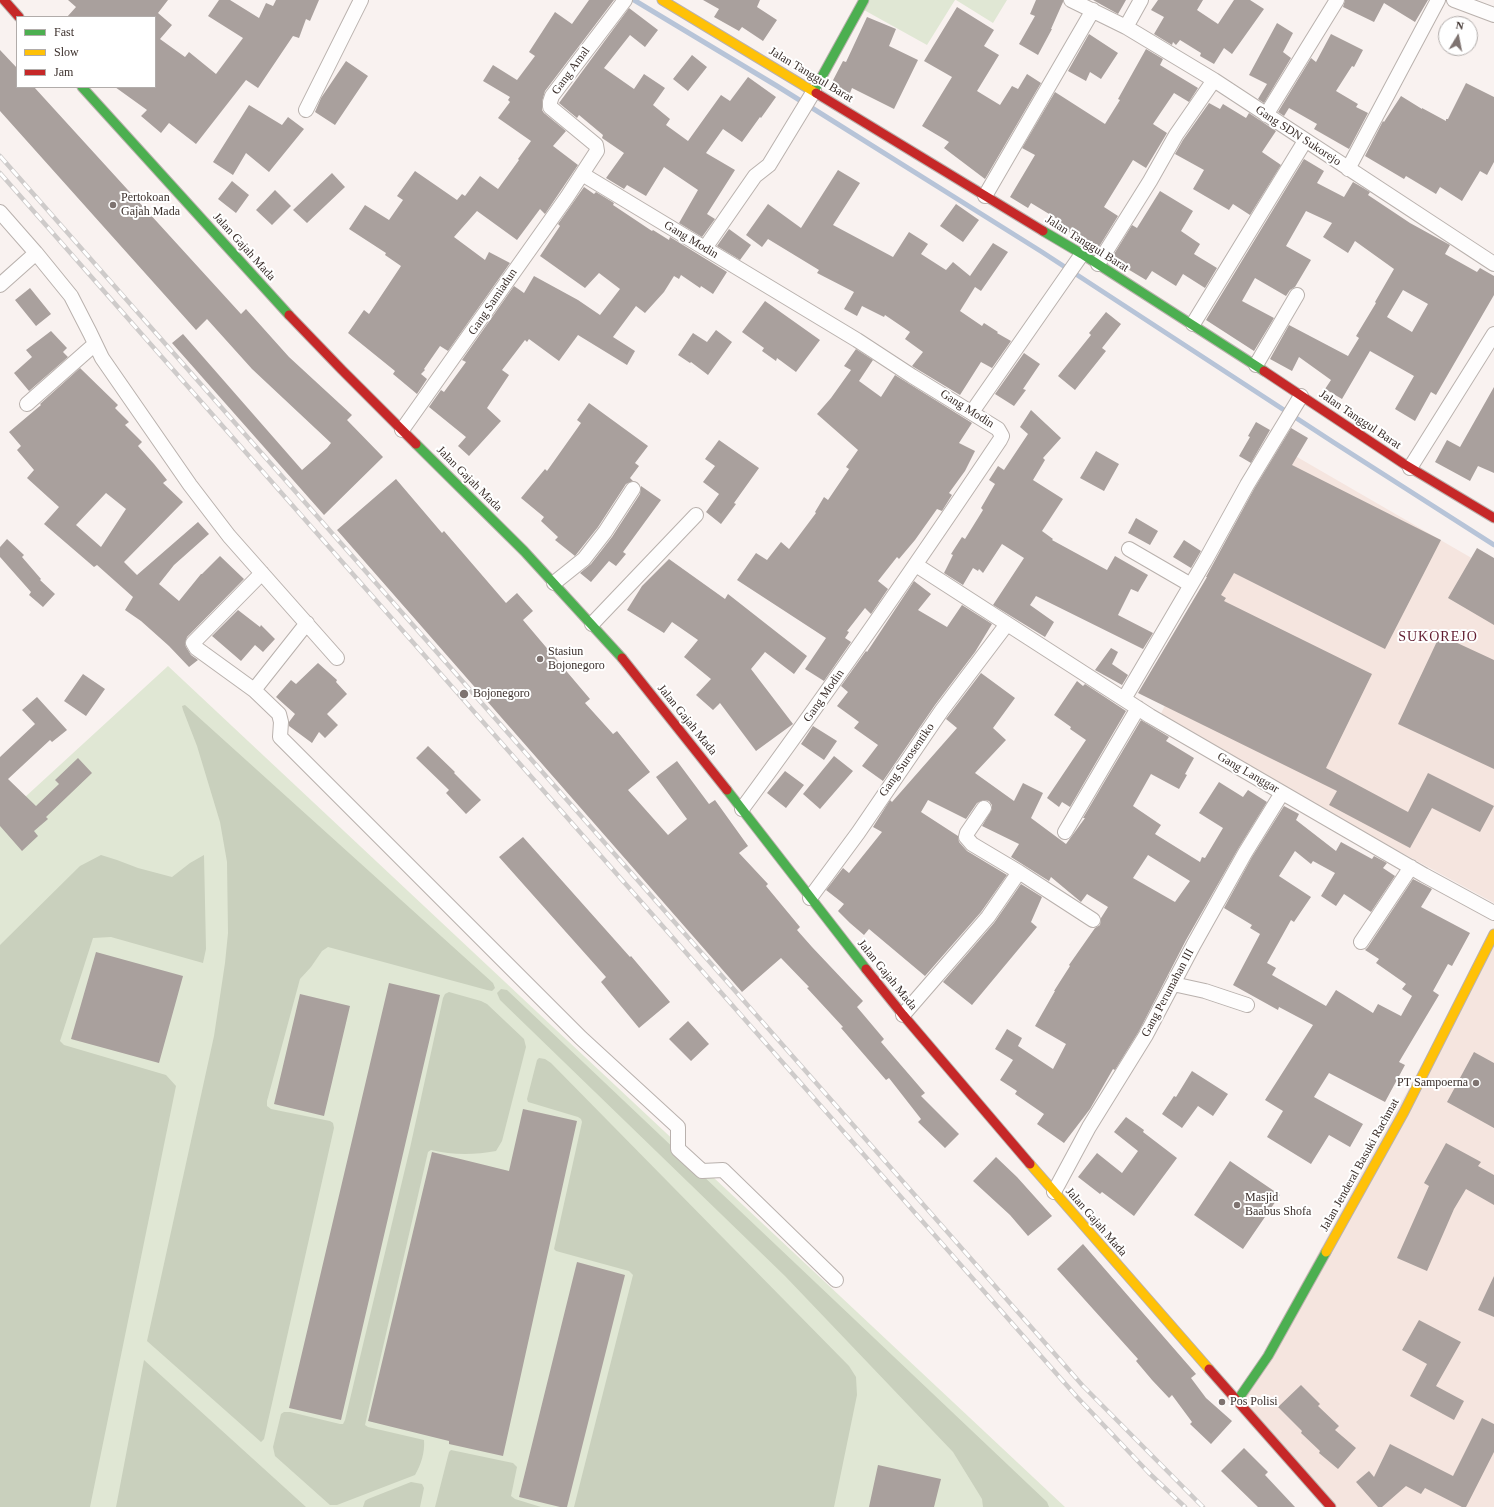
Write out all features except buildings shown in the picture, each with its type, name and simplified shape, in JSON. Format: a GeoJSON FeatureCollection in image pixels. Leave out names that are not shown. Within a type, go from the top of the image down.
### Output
{"type":"FeatureCollection","features":[{"type":"Feature","properties":{"kind":"main road"},"geometry":{"type":"LineString","coordinates":[[4,0],[18,16]]}},
{"type":"Feature","properties":{"kind":"main road","name":"Jalan Tanggul Barat"},"geometry":{"type":"LineString","coordinates":[[662,0],[985,196],[1079,258],[1098,264],[1256,365],[1410,468],[1494,518]]}},
{"type":"Feature","properties":{"kind":"main road"},"geometry":{"type":"LineString","coordinates":[[814,91],[864,0]]}},
{"type":"Feature","properties":{"kind":"main road","name":"Jalan Gajah Mada"},"geometry":{"type":"LineString","coordinates":[[83,88],[278,303],[402,430],[524,551],[615,649],[903,1015],[1054,1192],[1331,1507]]}},
{"type":"Feature","properties":{"kind":"main road","name":"Jalan Jenderal Basuki Rachmat"},"geometry":{"type":"LineString","coordinates":[[1237,1401],[1268,1356],[1404,1112],[1494,934]]}},
{"type":"Feature","properties":{"kind":"street"},"geometry":{"type":"LineString","coordinates":[[306,110],[361,0]]}},
{"type":"Feature","properties":{"kind":"street","name":"Gang Amal"},"geometry":{"type":"LineString","coordinates":[[582,174],[597,151],[596,145],[550,107],[550,102],[552,96],[625,0]]}},
{"type":"Feature","properties":{"kind":"street","name":"Gang SDN Sukorejo"},"geometry":{"type":"LineString","coordinates":[[1072,0],[1126,27],[1214,80],[1494,264]]}},
{"type":"Feature","properties":{"kind":"street"},"geometry":{"type":"LineString","coordinates":[[1126,27],[1141,0]]}},
{"type":"Feature","properties":{"kind":"street"},"geometry":{"type":"LineString","coordinates":[[1266,115],[1337,0]]}},
{"type":"Feature","properties":{"kind":"street"},"geometry":{"type":"LineString","coordinates":[[1348,169],[1438,0]]}},
{"type":"Feature","properties":{"kind":"street"},"geometry":{"type":"LineString","coordinates":[[1454,0],[1494,15]]}},
{"type":"Feature","properties":{"kind":"street"},"geometry":{"type":"LineString","coordinates":[[985,196],[1093,10]]}},
{"type":"Feature","properties":{"kind":"street"},"geometry":{"type":"LineString","coordinates":[[1098,264],[1150,181],[1176,135],[1214,80]]}},
{"type":"Feature","properties":{"kind":"street"},"geometry":{"type":"LineString","coordinates":[[705,248],[755,176],[769,165],[814,91]]}},
{"type":"Feature","properties":{"kind":"street"},"geometry":{"type":"LineString","coordinates":[[1193,324],[1305,141]]}},
{"type":"Feature","properties":{"kind":"street","name":"Gang Modin"},"geometry":{"type":"LineString","coordinates":[[582,174],[857,340],[998,429],[1002,436],[916,565],[792,741],[742,809]]}},
{"type":"Feature","properties":{"kind":"street","name":"Gang Samiadun"},"geometry":{"type":"LineString","coordinates":[[402,430],[582,174]]}},
{"type":"Feature","properties":{"kind":"street"},"geometry":{"type":"LineString","coordinates":[[0,212],[71,296],[102,358],[190,485],[229,536],[337,658]]}},
{"type":"Feature","properties":{"kind":"street"},"geometry":{"type":"LineString","coordinates":[[0,285],[36,253]]}},
{"type":"Feature","properties":{"kind":"street"},"geometry":{"type":"LineString","coordinates":[[972,412],[1079,258]]}},
{"type":"Feature","properties":{"kind":"street"},"geometry":{"type":"LineString","coordinates":[[1256,365],[1297,295]]}},
{"type":"Feature","properties":{"kind":"street"},"geometry":{"type":"LineString","coordinates":[[1410,468],[1494,334]]}},
{"type":"Feature","properties":{"kind":"street"},"geometry":{"type":"LineString","coordinates":[[27,404],[95,344]]}},
{"type":"Feature","properties":{"kind":"street"},"geometry":{"type":"LineString","coordinates":[[1124,699],[1278,433],[1302,396]]}},
{"type":"Feature","properties":{"kind":"street"},"geometry":{"type":"LineString","coordinates":[[554,583],[584,559],[606,532],[633,489]]}},
{"type":"Feature","properties":{"kind":"street"},"geometry":{"type":"LineString","coordinates":[[592,624],[696,515]]}},
{"type":"Feature","properties":{"kind":"street"},"geometry":{"type":"LineString","coordinates":[[1129,549],[1191,584]]}},
{"type":"Feature","properties":{"kind":"street","name":"Gang Langgar"},"geometry":{"type":"LineString","coordinates":[[916,565],[1138,708],[1282,793],[1411,866],[1424,875],[1494,913]]}},
{"type":"Feature","properties":{"kind":"street"},"geometry":{"type":"LineString","coordinates":[[262,572],[194,643],[196,648],[254,690],[279,714],[281,722],[280,737],[581,1038],[678,1127],[678,1149],[701,1171],[724,1170],[836,1280]]}},
{"type":"Feature","properties":{"kind":"street"},"geometry":{"type":"LineString","coordinates":[[254,690],[307,624]]}},
{"type":"Feature","properties":{"kind":"street","name":"Gang Surosentiko"},"geometry":{"type":"LineString","coordinates":[[810,898],[858,833],[942,710],[1007,624]]}},
{"type":"Feature","properties":{"kind":"street"},"geometry":{"type":"LineString","coordinates":[[1065,832],[1138,708]]}},
{"type":"Feature","properties":{"kind":"street","name":"Gang Perumahan III"},"geometry":{"type":"LineString","coordinates":[[1054,1192],[1089,1127],[1146,1035],[1245,852],[1282,793]]}},
{"type":"Feature","properties":{"kind":"street"},"geometry":{"type":"LineString","coordinates":[[984,808],[967,833],[966,837],[972,844],[1019,872],[1093,920]]}},
{"type":"Feature","properties":{"kind":"street"},"geometry":{"type":"LineString","coordinates":[[1361,942],[1411,866]]}},
{"type":"Feature","properties":{"kind":"street"},"geometry":{"type":"LineString","coordinates":[[903,1015],[988,917],[1019,872]]}},
{"type":"Feature","properties":{"kind":"street"},"geometry":{"type":"LineString","coordinates":[[1173,984],[1205,991],[1247,1005]]}},
{"type":"Feature","properties":{"kind":"shaded area"},"geometry":{"type":"Polygon","coordinates":[[[1285,450],[1494,571],[1494,903],[1158,720],[1285,450]]]}},
{"type":"Feature","properties":{"kind":"shaded area"},"geometry":{"type":"Polygon","coordinates":[[[1494,933],[1494,1507],[1331,1507],[1237,1401],[1494,933]]]}},
{"type":"Feature","properties":{"kind":"green space"},"geometry":{"type":"Polygon","coordinates":[[[870,0],[955,0],[927,45],[864,10],[870,0]]]}},
{"type":"Feature","properties":{"kind":"green space"},"geometry":{"type":"Polygon","coordinates":[[[956,0],[1007,0],[993,23],[956,0]]]}},
{"type":"Feature","properties":{"kind":"green space"},"geometry":{"type":"Polygon","coordinates":[[[168,666],[1065,1507],[0,1507],[0,820],[168,666]]]}},
{"type":"Feature","properties":{"kind":"green space"},"geometry":{"type":"Polygon","coordinates":[[[185,705],[493,983],[495,988],[492,991],[487,990],[328,947],[322,951],[311,967],[300,979],[267,1101],[267,1106],[271,1109],[330,1121],[333,1123],[334,1128],[264,1439],[261,1442],[147,1341],[214,1036],[228,933],[227,862],[220,822],[197,746],[183,710],[182,706],[185,705]]]}},
{"type":"Feature","properties":{"kind":"green space"},"geometry":{"type":"Polygon","coordinates":[[[101,855],[138,868],[172,877],[190,863],[204,855],[206,949],[203,963],[111,937],[93,938],[60,1041],[64,1045],[166,1075],[176,1086],[90,1507],[0,1507],[0,945],[80,866],[101,855]]]}},
{"type":"Feature","properties":{"kind":"green space"},"geometry":{"type":"Polygon","coordinates":[[[501,989],[507,990],[1047,1502],[1049,1507],[983,1507],[982,1499],[953,1452],[785,1276],[500,1000],[497,993],[501,989]]]}},
{"type":"Feature","properties":{"kind":"green space"},"geometry":{"type":"Polygon","coordinates":[[[449,992],[487,1004],[524,1039],[526,1047],[502,1141],[496,1151],[471,1154],[455,1154],[431,1150],[428,1152],[365,1425],[424,1440],[423,1454],[419,1467],[415,1475],[337,1505],[330,1505],[275,1456],[273,1447],[281,1414],[284,1412],[290,1412],[340,1424],[343,1424],[345,1420],[410,1148],[443,998],[445,994],[449,992]]]}},
{"type":"Feature","properties":{"kind":"green space"},"geometry":{"type":"Polygon","coordinates":[[[539,1058],[545,1059],[551,1063],[849,1366],[856,1377],[857,1395],[834,1507],[574,1507],[633,1275],[629,1271],[556,1251],[554,1249],[582,1122],[578,1117],[528,1102],[527,1099],[537,1060],[539,1058]]]}},
{"type":"Feature","properties":{"kind":"green space"},"geometry":{"type":"Polygon","coordinates":[[[144,1360],[306,1507],[116,1507],[144,1360]]]}},
{"type":"Feature","properties":{"kind":"green space"},"geometry":{"type":"Polygon","coordinates":[[[451,1450],[513,1463],[517,1467],[511,1496],[515,1499],[541,1507],[435,1507],[449,1452],[451,1450]]]}},
{"type":"Feature","properties":{"kind":"green space"},"geometry":{"type":"Polygon","coordinates":[[[411,1482],[422,1484],[424,1488],[420,1507],[363,1507],[365,1501],[368,1499],[411,1482]]]}},
{"type":"Feature","properties":{"kind":"waterway"},"geometry":{"type":"LineString","coordinates":[[634,0],[777,86],[1042,252],[1494,545]]}},
{"type":"Feature","properties":{"kind":"railway"},"geometry":{"type":"LineString","coordinates":[[0,156],[1083,1386],[1203,1507]]}},
{"type":"Feature","properties":{"kind":"railway"},"geometry":{"type":"LineString","coordinates":[[0,173],[1077,1397],[1149,1473],[1185,1507]]}},
{"type":"Feature","properties":{"kind":"traffic: fast"},"geometry":{"type":"LineString","coordinates":[[814,91],[864,0]]}},
{"type":"Feature","properties":{"kind":"traffic: fast"},"geometry":{"type":"LineString","coordinates":[[83,88],[289,315]]}},
{"type":"Feature","properties":{"kind":"traffic: fast"},"geometry":{"type":"LineString","coordinates":[[1043,231],[1082,254],[1264,371]]}},
{"type":"Feature","properties":{"kind":"traffic: fast"},"geometry":{"type":"LineString","coordinates":[[416,444],[524,551],[622,658]]}},
{"type":"Feature","properties":{"kind":"traffic: fast"},"geometry":{"type":"LineString","coordinates":[[727,790],[866,969]]}},
{"type":"Feature","properties":{"kind":"traffic: fast"},"geometry":{"type":"LineString","coordinates":[[1237,1401],[1268,1356],[1326,1252]]}},
{"type":"Feature","properties":{"kind":"traffic: slow"},"geometry":{"type":"LineString","coordinates":[[662,0],[816,93]]}},
{"type":"Feature","properties":{"kind":"traffic: slow"},"geometry":{"type":"LineString","coordinates":[[1326,1252],[1404,1112],[1494,934]]}},
{"type":"Feature","properties":{"kind":"traffic: slow"},"geometry":{"type":"LineString","coordinates":[[1030,1164],[1209,1369]]}},
{"type":"Feature","properties":{"kind":"traffic: jam"},"geometry":{"type":"LineString","coordinates":[[4,0],[18,16]]}},
{"type":"Feature","properties":{"kind":"traffic: jam"},"geometry":{"type":"LineString","coordinates":[[816,93],[1043,231]]}},
{"type":"Feature","properties":{"kind":"traffic: jam"},"geometry":{"type":"LineString","coordinates":[[289,315],[416,444]]}},
{"type":"Feature","properties":{"kind":"traffic: jam"},"geometry":{"type":"LineString","coordinates":[[1264,371],[1404,464],[1494,518]]}},
{"type":"Feature","properties":{"kind":"traffic: jam"},"geometry":{"type":"LineString","coordinates":[[622,658],[727,790]]}},
{"type":"Feature","properties":{"kind":"traffic: jam"},"geometry":{"type":"LineString","coordinates":[[866,969],[903,1015],[1030,1164]]}},
{"type":"Feature","properties":{"kind":"traffic: jam"},"geometry":{"type":"LineString","coordinates":[[1209,1369],[1331,1507]]}},
{"type":"Feature","properties":{"kind":"place","name":"Pertokoan Gajah Mada"},"geometry":{"type":"Point","coordinates":[113,205]}},
{"type":"Feature","properties":{"kind":"place","name":"Stasiun Bojonegoro"},"geometry":{"type":"Point","coordinates":[540,659]}},
{"type":"Feature","properties":{"kind":"place","name":"Bojonegoro"},"geometry":{"type":"Point","coordinates":[464,694]}},
{"type":"Feature","properties":{"kind":"place","name":"PT Sampoerna"},"geometry":{"type":"Point","coordinates":[1476,1083]}},
{"type":"Feature","properties":{"kind":"place","name":"Masjid Baabus Shofa"},"geometry":{"type":"Point","coordinates":[1237,1205]}},
{"type":"Feature","properties":{"kind":"place","name":"Pos Polisi"},"geometry":{"type":"Point","coordinates":[1222,1402]}},
{"type":"Feature","properties":{"kind":"district","name":"SUKOREJO"},"geometry":{"type":"Point","coordinates":[1438,637]}}]}
